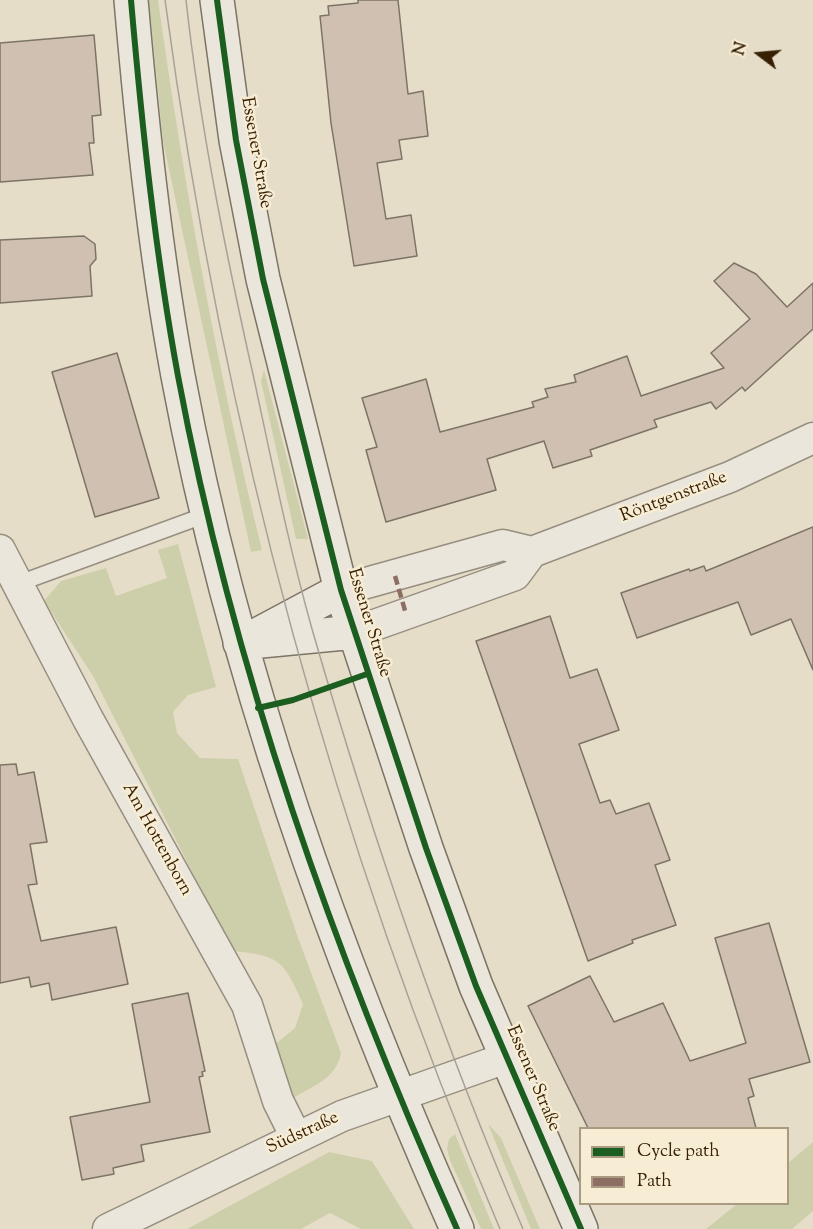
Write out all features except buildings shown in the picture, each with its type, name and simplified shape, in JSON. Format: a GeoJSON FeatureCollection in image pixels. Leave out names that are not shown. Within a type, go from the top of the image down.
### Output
{"type":"FeatureCollection","features":[{"type":"Feature","properties":{"kind":"main road"},"geometry":{"type":"LineString","coordinates":[[130,0],[142,130],[178,376],[208,514],[240,643],[258,708],[326,905],[371,1025],[457,1229]]}},
{"type":"Feature","properties":{"kind":"main road","name":"Essener Straße"},"geometry":{"type":"LineString","coordinates":[[217,0],[236,140],[263,279],[341,590],[430,859],[476,986],[581,1229]]}},
{"type":"Feature","properties":{"kind":"main road","name":"Essener Straße"},"geometry":{"type":"LineString","coordinates":[[240,643],[341,590]]}},
{"type":"Feature","properties":{"kind":"main road","name":"Essener Straße"},"geometry":{"type":"LineString","coordinates":[[240,643],[355,632]]}},
{"type":"Feature","properties":{"kind":"street","name":"Röntgenstraße"},"geometry":{"type":"LineString","coordinates":[[532,552],[730,477],[813,438]]}},
{"type":"Feature","properties":{"kind":"street"},"geometry":{"type":"LineString","coordinates":[[341,590],[503,545],[532,552],[515,575],[355,632]]}},
{"type":"Feature","properties":{"kind":"street","name":"Am Hottenborn"},"geometry":{"type":"LineString","coordinates":[[0,550],[88,719],[247,1005],[278,1101],[296,1137]]}},
{"type":"Feature","properties":{"kind":"street","name":"Südstraße"},"geometry":{"type":"LineString","coordinates":[[108,1229],[342,1116],[506,1058]]}},
{"type":"Feature","properties":{"kind":"lane"},"geometry":{"type":"LineString","coordinates":[[16,584],[208,514]]}},
{"type":"Feature","properties":{"kind":"green space"},"geometry":{"type":"Polygon","coordinates":[[[149,0],[158,0],[179,139],[216,345],[262,550],[251,552],[163,141],[149,0]]]}},
{"type":"Feature","properties":{"kind":"green space"},"geometry":{"type":"Polygon","coordinates":[[[264,370],[308,539],[296,539],[261,381],[264,370]]]}},
{"type":"Feature","properties":{"kind":"green space"},"geometry":{"type":"Polygon","coordinates":[[[178,544],[216,687],[188,695],[173,712],[177,733],[200,758],[238,759],[297,935],[341,1053],[329,1075],[293,1098],[273,1046],[295,1028],[303,1004],[291,978],[285,969],[271,958],[232,951],[93,676],[44,601],[61,581],[106,568],[116,596],[167,578],[158,550],[178,544]]]}},
{"type":"Feature","properties":{"kind":"green space"},"geometry":{"type":"Polygon","coordinates":[[[488,1124],[501,1138],[540,1229],[531,1229],[488,1124]]]}},
{"type":"Feature","properties":{"kind":"green space"},"geometry":{"type":"Polygon","coordinates":[[[455,1134],[494,1229],[481,1229],[450,1160],[447,1149],[449,1139],[455,1134]]]}},
{"type":"Feature","properties":{"kind":"green space"},"geometry":{"type":"Polygon","coordinates":[[[813,1142],[813,1211],[792,1229],[706,1229],[736,1205],[789,1205],[789,1162],[813,1142]]]}},
{"type":"Feature","properties":{"kind":"green space"},"geometry":{"type":"Polygon","coordinates":[[[329,1152],[372,1161],[414,1229],[361,1229],[330,1213],[301,1229],[187,1229],[329,1152]]]}},
{"type":"Feature","properties":{"kind":"tram line"},"geometry":{"type":"LineString","coordinates":[[165,0],[189,158],[218,315],[252,471],[291,626],[335,779],[385,931],[440,1081],[500,1229]]}},
{"type":"Feature","properties":{"kind":"tram line"},"geometry":{"type":"LineString","coordinates":[[186,0],[206,143],[224,238],[281,505],[312,629],[358,781],[408,932],[463,1082],[523,1229]]}},
{"type":"Feature","properties":{"kind":"marked path"},"geometry":{"type":"LineString","coordinates":[[395,576],[406,614]]}},
{"type":"Feature","properties":{"kind":"cycle path"},"geometry":{"type":"LineString","coordinates":[[131,0],[162,282],[178,376],[201,486],[228,595],[258,703],[292,810],[330,917],[412,1126],[457,1229]]}},
{"type":"Feature","properties":{"kind":"cycle path"},"geometry":{"type":"LineString","coordinates":[[217,0],[236,140],[263,279],[341,590],[426,848],[476,986],[581,1229]]}},
{"type":"Feature","properties":{"kind":"cycle path"},"geometry":{"type":"LineString","coordinates":[[258,708],[293,700],[367,674]]}}]}
